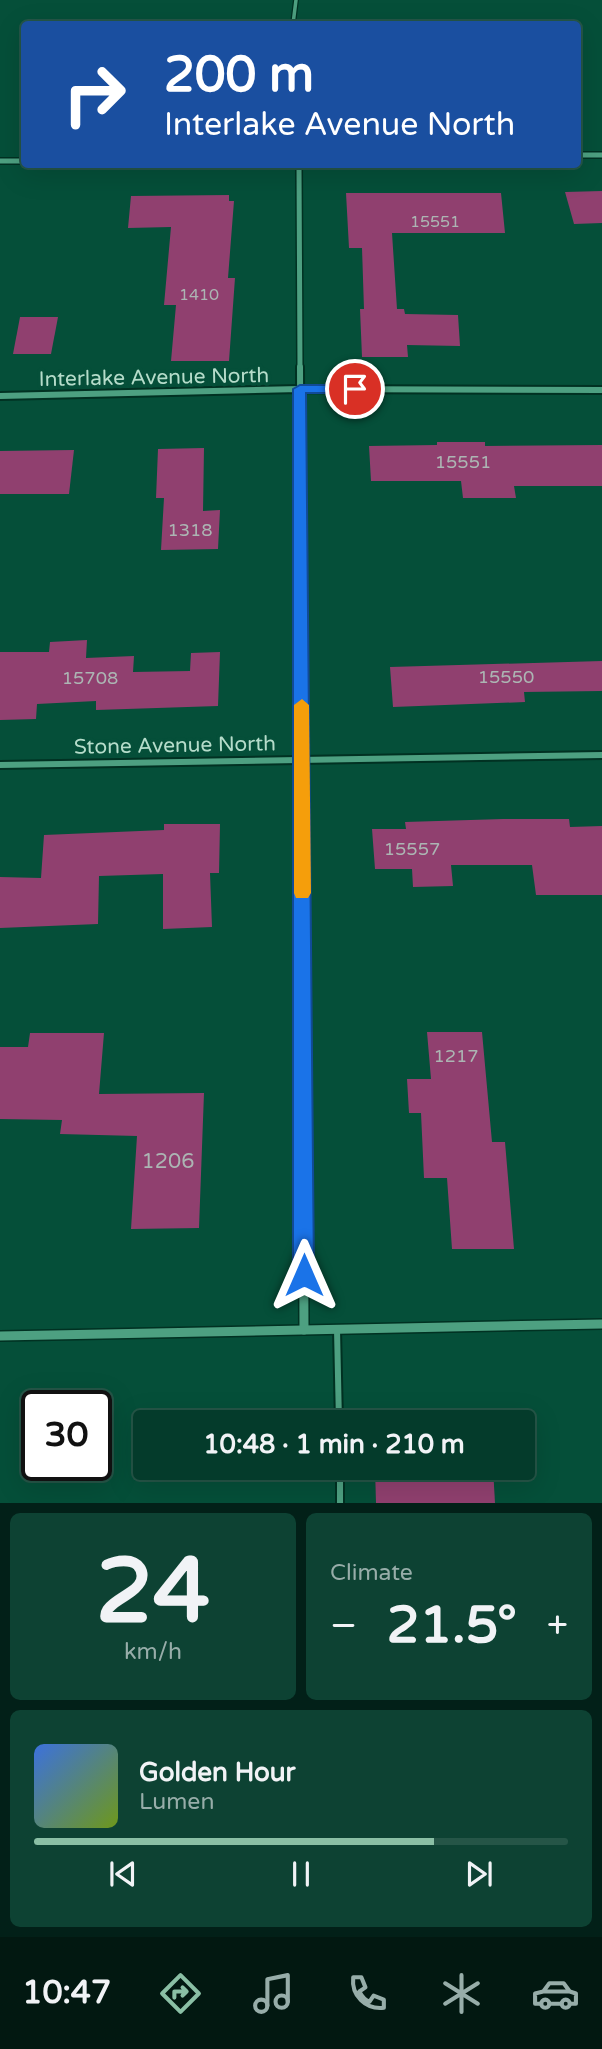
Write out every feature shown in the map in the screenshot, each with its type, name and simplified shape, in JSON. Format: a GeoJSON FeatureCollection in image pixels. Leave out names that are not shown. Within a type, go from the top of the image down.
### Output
{"type":"FeatureCollection","features":[{"type":"Feature","properties":{"kind":"street"},"geometry":{"type":"LineString","coordinates":[[581,155],[602,155]]}},
{"type":"Feature","properties":{"kind":"street"},"geometry":{"type":"LineString","coordinates":[[0,161],[21,161]]}},
{"type":"Feature","properties":{"kind":"street"},"geometry":{"type":"LineString","coordinates":[[299,168],[304,1330]]}},
{"type":"Feature","properties":{"kind":"street","name":"Interlake Avenue North"},"geometry":{"type":"LineString","coordinates":[[0,396],[300,389],[602,390]]}},
{"type":"Feature","properties":{"kind":"street","name":"Stone Avenue North"},"geometry":{"type":"LineString","coordinates":[[0,765],[602,755]]}},
{"type":"Feature","properties":{"kind":"street"},"geometry":{"type":"LineString","coordinates":[[0,1336],[602,1324]]}},
{"type":"Feature","properties":{"kind":"lane"},"geometry":{"type":"LineString","coordinates":[[293,21],[296,0]]}},
{"type":"Feature","properties":{"kind":"lane"},"geometry":{"type":"LineString","coordinates":[[337,1329],[339,1410]]}},
{"type":"Feature","properties":{"kind":"lane"},"geometry":{"type":"LineString","coordinates":[[340,1480],[340,1503]]}},
{"type":"Feature","properties":{"kind":"building"},"geometry":{"type":"Polygon","coordinates":[[[602,191],[602,223],[574,224],[565,192],[602,191]]]}},
{"type":"Feature","properties":{"kind":"building"},"geometry":{"type":"Polygon","coordinates":[[[346,193],[501,193],[505,233],[392,233],[397,309],[404,309],[405,314],[458,315],[460,346],[407,345],[408,357],[362,357],[362,248],[349,248],[346,193]]]}},
{"type":"Feature","properties":{"kind":"building"},"geometry":{"type":"Polygon","coordinates":[[[229,195],[229,201],[234,201],[228,278],[235,278],[229,361],[171,361],[176,305],[164,305],[171,227],[128,228],[131,196],[229,195]]]}},
{"type":"Feature","properties":{"kind":"building"},"geometry":{"type":"Polygon","coordinates":[[[20,317],[58,317],[51,354],[13,354],[20,317]]]}},
{"type":"Feature","properties":{"kind":"building"},"geometry":{"type":"Polygon","coordinates":[[[437,442],[485,442],[485,446],[602,445],[602,486],[514,486],[516,498],[463,498],[461,481],[371,481],[369,446],[437,445],[437,442]]]}},
{"type":"Feature","properties":{"kind":"building"},"geometry":{"type":"Polygon","coordinates":[[[204,448],[203,511],[220,510],[218,549],[161,550],[164,498],[156,498],[158,449],[204,448]]]}},
{"type":"Feature","properties":{"kind":"building"},"geometry":{"type":"Polygon","coordinates":[[[74,450],[69,494],[0,494],[0,451],[74,450]]]}},
{"type":"Feature","properties":{"kind":"building"},"geometry":{"type":"Polygon","coordinates":[[[87,640],[86,658],[134,656],[133,672],[190,671],[191,653],[220,652],[218,706],[96,710],[96,701],[37,704],[36,719],[0,720],[0,652],[49,652],[50,642],[87,640]]]}},
{"type":"Feature","properties":{"kind":"building"},"geometry":{"type":"Polygon","coordinates":[[[602,661],[602,691],[524,692],[525,702],[393,707],[390,667],[602,661]]]}},
{"type":"Feature","properties":{"kind":"building"},"geometry":{"type":"Polygon","coordinates":[[[569,819],[570,827],[602,826],[602,895],[536,895],[532,865],[451,865],[453,886],[413,887],[412,869],[375,869],[372,829],[406,829],[405,822],[569,819]]]}},
{"type":"Feature","properties":{"kind":"building"},"geometry":{"type":"Polygon","coordinates":[[[164,824],[220,824],[219,873],[210,873],[212,927],[163,929],[163,874],[99,876],[98,924],[0,928],[0,877],[41,878],[44,835],[164,830],[164,824]]]}},
{"type":"Feature","properties":{"kind":"building"},"geometry":{"type":"Polygon","coordinates":[[[427,1032],[482,1032],[492,1142],[505,1142],[514,1249],[452,1249],[447,1178],[424,1178],[421,1113],[409,1113],[407,1079],[431,1079],[427,1032]]]}},
{"type":"Feature","properties":{"kind":"building"},"geometry":{"type":"Polygon","coordinates":[[[30,1033],[104,1033],[99,1094],[204,1093],[199,1228],[131,1229],[137,1136],[60,1134],[62,1120],[0,1119],[0,1047],[28,1047],[30,1033]]]}},
{"type":"Feature","properties":{"kind":"building"},"geometry":{"type":"Polygon","coordinates":[[[375,1480],[494,1480],[495,1503],[376,1503],[375,1480]]]}},
{"type":"Feature","properties":{"kind":"slow traffic"},"geometry":{"type":"LineString","coordinates":[[302,705],[302,893]]}},
{"type":"Feature","properties":{"kind":"route"},"geometry":{"type":"LineString","coordinates":[[304,1275],[300,389],[355,389]]}}]}
